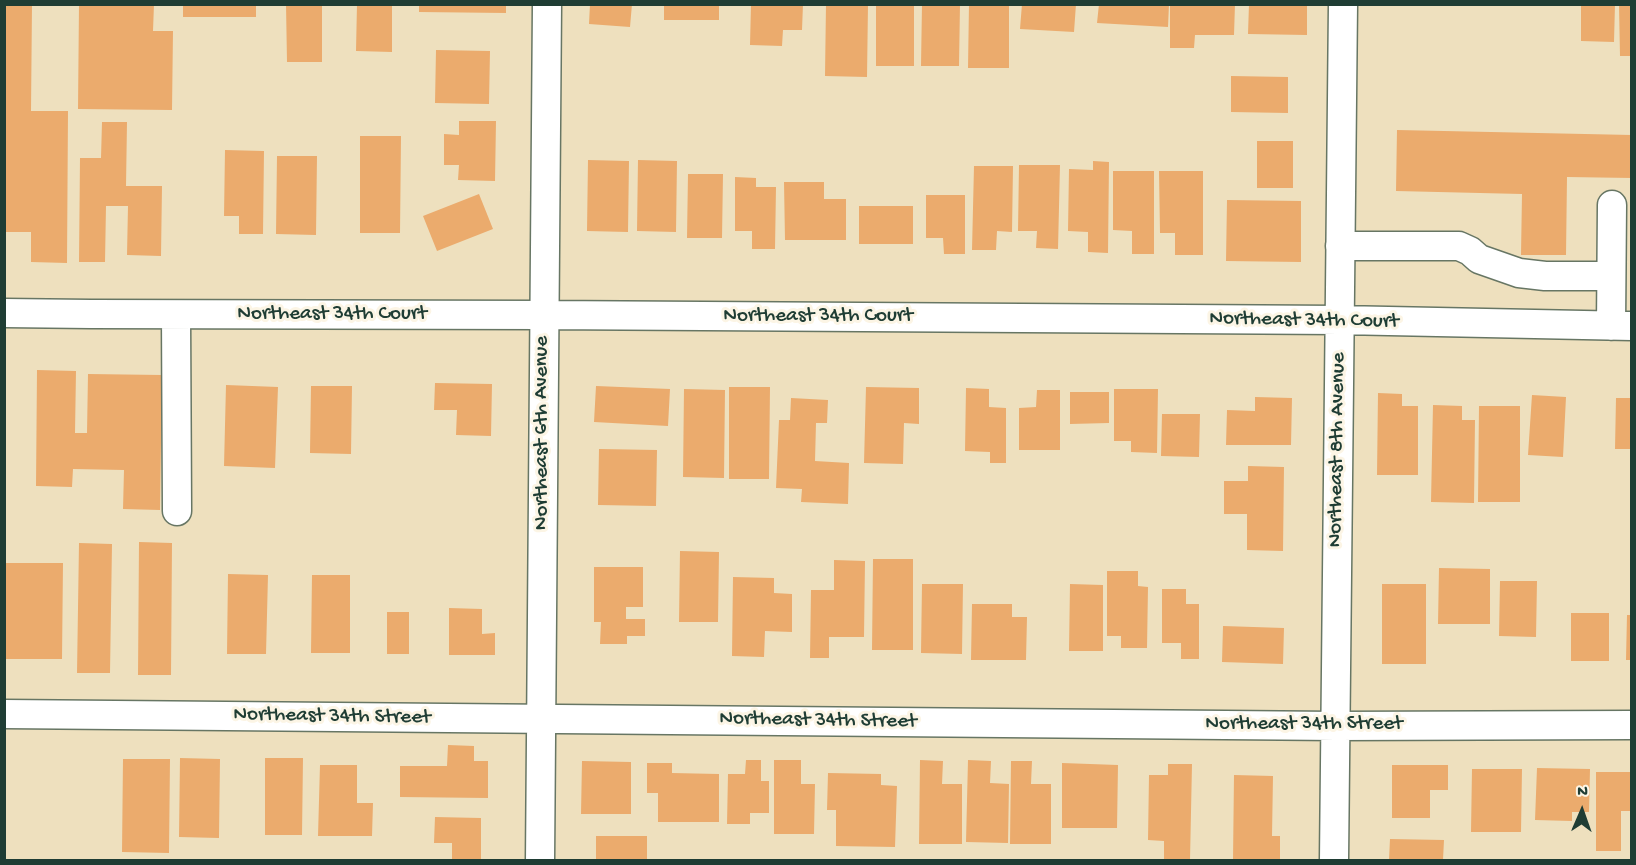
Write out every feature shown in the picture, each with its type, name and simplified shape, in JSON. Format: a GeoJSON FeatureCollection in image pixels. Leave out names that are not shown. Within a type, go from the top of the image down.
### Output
{"type":"FeatureCollection","features":[{"type":"Feature","properties":{"kind":"street","name":"Northeast 6th Avenue"},"geometry":{"type":"LineString","coordinates":[[540,861],[547,4]]}},
{"type":"Feature","properties":{"kind":"street","name":"Northeast 8th Avenue"},"geometry":{"type":"LineString","coordinates":[[1334,861],[1343,4]]}},
{"type":"Feature","properties":{"kind":"street"},"geometry":{"type":"LineString","coordinates":[[1612,205],[1611,276],[1621,326]]}},
{"type":"Feature","properties":{"kind":"street"},"geometry":{"type":"LineString","coordinates":[[1340,246],[1459,246],[1470,251],[1479,259],[1519,273],[1545,276],[1611,276]]}},
{"type":"Feature","properties":{"kind":"street","name":"Northeast 34th Court"},"geometry":{"type":"LineString","coordinates":[[4,313],[1340,320],[1621,326]]}},
{"type":"Feature","properties":{"kind":"street"},"geometry":{"type":"LineString","coordinates":[[176,315],[177,511]]}},
{"type":"Feature","properties":{"kind":"street","name":"Northeast 34th Street"},"geometry":{"type":"LineString","coordinates":[[4,714],[1335,726],[1632,725]]}},
{"type":"Feature","properties":{"kind":"building"},"geometry":{"type":"Polygon","coordinates":[[[4,4],[32,4],[31,111],[68,111],[67,263],[31,262],[31,232],[4,232],[4,4]]]}},
{"type":"Feature","properties":{"kind":"building"},"geometry":{"type":"Polygon","coordinates":[[[79,4],[154,4],[153,31],[173,31],[172,110],[78,109],[79,4]]]}},
{"type":"Feature","properties":{"kind":"building"},"geometry":{"type":"Polygon","coordinates":[[[183,4],[256,4],[256,17],[183,17],[183,4]]]}},
{"type":"Feature","properties":{"kind":"building"},"geometry":{"type":"Polygon","coordinates":[[[286,4],[322,4],[322,62],[287,62],[286,4]]]}},
{"type":"Feature","properties":{"kind":"building"},"geometry":{"type":"Polygon","coordinates":[[[357,4],[392,4],[392,52],[356,51],[357,4]]]}},
{"type":"Feature","properties":{"kind":"building"},"geometry":{"type":"Polygon","coordinates":[[[590,4],[632,4],[630,27],[589,24],[590,4]]]}},
{"type":"Feature","properties":{"kind":"building"},"geometry":{"type":"Polygon","coordinates":[[[664,4],[719,4],[719,20],[664,20],[664,4]]]}},
{"type":"Feature","properties":{"kind":"building"},"geometry":{"type":"Polygon","coordinates":[[[751,4],[803,4],[802,30],[783,30],[782,46],[750,45],[751,4]]]}},
{"type":"Feature","properties":{"kind":"building"},"geometry":{"type":"Polygon","coordinates":[[[826,4],[868,4],[867,77],[825,76],[826,4]]]}},
{"type":"Feature","properties":{"kind":"building"},"geometry":{"type":"Polygon","coordinates":[[[876,4],[914,4],[914,66],[876,66],[876,4]]]}},
{"type":"Feature","properties":{"kind":"building"},"geometry":{"type":"Polygon","coordinates":[[[922,4],[960,4],[959,66],[921,66],[922,4]]]}},
{"type":"Feature","properties":{"kind":"building"},"geometry":{"type":"Polygon","coordinates":[[[969,4],[1009,4],[1009,68],[968,68],[969,4]]]}},
{"type":"Feature","properties":{"kind":"building"},"geometry":{"type":"Polygon","coordinates":[[[1022,4],[1076,4],[1074,32],[1020,29],[1022,4]]]}},
{"type":"Feature","properties":{"kind":"building"},"geometry":{"type":"Polygon","coordinates":[[[1099,4],[1169,4],[1168,27],[1097,23],[1099,4]]]}},
{"type":"Feature","properties":{"kind":"building"},"geometry":{"type":"Polygon","coordinates":[[[1170,4],[1235,4],[1234,35],[1195,35],[1194,48],[1170,48],[1170,4]]]}},
{"type":"Feature","properties":{"kind":"building"},"geometry":{"type":"Polygon","coordinates":[[[1249,4],[1307,4],[1307,35],[1248,34],[1249,4]]]}},
{"type":"Feature","properties":{"kind":"building"},"geometry":{"type":"Polygon","coordinates":[[[1581,4],[1615,4],[1614,42],[1581,41],[1581,4]]]}},
{"type":"Feature","properties":{"kind":"building"},"geometry":{"type":"Polygon","coordinates":[[[1619,4],[1632,4],[1632,56],[1620,56],[1619,4]]]}},
{"type":"Feature","properties":{"kind":"building"},"geometry":{"type":"Polygon","coordinates":[[[419,5],[506,5],[506,13],[419,12],[419,5]]]}},
{"type":"Feature","properties":{"kind":"building"},"geometry":{"type":"Polygon","coordinates":[[[436,50],[490,51],[489,104],[435,103],[436,50]]]}},
{"type":"Feature","properties":{"kind":"building"},"geometry":{"type":"Polygon","coordinates":[[[1231,76],[1288,77],[1288,113],[1231,112],[1231,76]]]}},
{"type":"Feature","properties":{"kind":"building"},"geometry":{"type":"Polygon","coordinates":[[[459,121],[496,121],[495,181],[458,180],[459,165],[444,165],[444,134],[459,135],[459,121]]]}},
{"type":"Feature","properties":{"kind":"building"},"geometry":{"type":"Polygon","coordinates":[[[102,122],[127,122],[126,186],[162,186],[161,256],[127,255],[128,206],[106,206],[105,262],[79,262],[80,158],[101,158],[102,122]]]}},
{"type":"Feature","properties":{"kind":"building"},"geometry":{"type":"Polygon","coordinates":[[[1397,130],[1632,135],[1632,178],[1567,177],[1566,255],[1521,255],[1522,194],[1396,191],[1397,130]]]}},
{"type":"Feature","properties":{"kind":"building"},"geometry":{"type":"Polygon","coordinates":[[[360,136],[401,136],[400,233],[360,233],[360,136]]]}},
{"type":"Feature","properties":{"kind":"building"},"geometry":{"type":"Polygon","coordinates":[[[1257,141],[1293,141],[1293,188],[1257,188],[1257,141]]]}},
{"type":"Feature","properties":{"kind":"building"},"geometry":{"type":"Polygon","coordinates":[[[225,150],[264,151],[263,234],[239,234],[239,216],[224,216],[225,150]]]}},
{"type":"Feature","properties":{"kind":"building"},"geometry":{"type":"Polygon","coordinates":[[[277,156],[317,156],[316,235],[276,234],[277,156]]]}},
{"type":"Feature","properties":{"kind":"building"},"geometry":{"type":"Polygon","coordinates":[[[588,160],[629,161],[628,232],[587,231],[588,160]]]}},
{"type":"Feature","properties":{"kind":"building"},"geometry":{"type":"Polygon","coordinates":[[[638,160],[677,161],[676,232],[637,231],[638,160]]]}},
{"type":"Feature","properties":{"kind":"building"},"geometry":{"type":"Polygon","coordinates":[[[1093,161],[1109,162],[1108,253],[1088,252],[1088,232],[1068,231],[1069,169],[1093,170],[1093,161]]]}},
{"type":"Feature","properties":{"kind":"building"},"geometry":{"type":"Polygon","coordinates":[[[1019,165],[1060,165],[1058,249],[1036,248],[1037,231],[1018,231],[1019,165]]]}},
{"type":"Feature","properties":{"kind":"building"},"geometry":{"type":"Polygon","coordinates":[[[974,166],[1013,166],[1012,232],[997,231],[996,250],[972,250],[974,166]]]}},
{"type":"Feature","properties":{"kind":"building"},"geometry":{"type":"Polygon","coordinates":[[[1113,171],[1154,171],[1154,254],[1132,254],[1132,231],[1113,230],[1113,171]]]}},
{"type":"Feature","properties":{"kind":"building"},"geometry":{"type":"Polygon","coordinates":[[[1159,171],[1203,171],[1203,255],[1175,255],[1175,233],[1160,233],[1159,171]]]}},
{"type":"Feature","properties":{"kind":"building"},"geometry":{"type":"Polygon","coordinates":[[[688,174],[723,174],[722,238],[687,238],[688,174]]]}},
{"type":"Feature","properties":{"kind":"building"},"geometry":{"type":"Polygon","coordinates":[[[735,177],[756,178],[756,187],[776,187],[775,249],[752,249],[752,231],[735,231],[735,177]]]}},
{"type":"Feature","properties":{"kind":"building"},"geometry":{"type":"Polygon","coordinates":[[[784,182],[824,182],[824,199],[846,199],[846,240],[785,240],[784,182]]]}},
{"type":"Feature","properties":{"kind":"building"},"geometry":{"type":"Polygon","coordinates":[[[479,194],[493,229],[437,251],[423,216],[479,194]]]}},
{"type":"Feature","properties":{"kind":"building"},"geometry":{"type":"Polygon","coordinates":[[[926,195],[965,195],[965,254],[944,254],[943,238],[926,238],[926,195]]]}},
{"type":"Feature","properties":{"kind":"building"},"geometry":{"type":"Polygon","coordinates":[[[1227,200],[1301,201],[1301,262],[1226,261],[1227,200]]]}},
{"type":"Feature","properties":{"kind":"building"},"geometry":{"type":"Polygon","coordinates":[[[859,206],[913,206],[913,244],[859,244],[859,206]]]}},
{"type":"Feature","properties":{"kind":"building"},"geometry":{"type":"Polygon","coordinates":[[[37,370],[76,371],[75,433],[87,433],[88,374],[162,375],[160,510],[123,509],[124,470],[73,469],[72,487],[36,486],[37,370]]]}},
{"type":"Feature","properties":{"kind":"building"},"geometry":{"type":"Polygon","coordinates":[[[435,383],[492,384],[491,436],[456,435],[457,410],[434,410],[435,383]]]}},
{"type":"Feature","properties":{"kind":"building"},"geometry":{"type":"Polygon","coordinates":[[[226,385],[278,387],[275,468],[224,466],[226,385]]]}},
{"type":"Feature","properties":{"kind":"building"},"geometry":{"type":"Polygon","coordinates":[[[311,386],[352,386],[351,454],[310,453],[311,386]]]}},
{"type":"Feature","properties":{"kind":"building"},"geometry":{"type":"Polygon","coordinates":[[[596,386],[670,389],[668,426],[594,422],[596,386]]]}},
{"type":"Feature","properties":{"kind":"building"},"geometry":{"type":"Polygon","coordinates":[[[729,387],[770,387],[769,479],[729,479],[729,387]]]}},
{"type":"Feature","properties":{"kind":"building"},"geometry":{"type":"Polygon","coordinates":[[[866,387],[919,388],[919,424],[904,423],[903,464],[864,463],[866,387]]]}},
{"type":"Feature","properties":{"kind":"building"},"geometry":{"type":"Polygon","coordinates":[[[966,388],[989,389],[989,407],[1006,408],[1006,463],[990,463],[990,452],[965,451],[966,388]]]}},
{"type":"Feature","properties":{"kind":"building"},"geometry":{"type":"Polygon","coordinates":[[[684,389],[725,390],[724,478],[683,477],[684,389]]]}},
{"type":"Feature","properties":{"kind":"building"},"geometry":{"type":"Polygon","coordinates":[[[1114,389],[1158,389],[1157,453],[1131,452],[1131,441],[1114,441],[1114,389]]]}},
{"type":"Feature","properties":{"kind":"building"},"geometry":{"type":"Polygon","coordinates":[[[1037,390],[1060,390],[1060,450],[1019,450],[1019,408],[1036,407],[1037,390]]]}},
{"type":"Feature","properties":{"kind":"building"},"geometry":{"type":"Polygon","coordinates":[[[1070,392],[1109,392],[1109,423],[1070,424],[1070,392]]]}},
{"type":"Feature","properties":{"kind":"building"},"geometry":{"type":"Polygon","coordinates":[[[1378,393],[1402,394],[1402,406],[1418,406],[1418,475],[1377,475],[1378,393]]]}},
{"type":"Feature","properties":{"kind":"building"},"geometry":{"type":"Polygon","coordinates":[[[1532,395],[1566,397],[1563,457],[1528,455],[1532,395]]]}},
{"type":"Feature","properties":{"kind":"building"},"geometry":{"type":"Polygon","coordinates":[[[1255,397],[1292,398],[1291,445],[1226,445],[1227,410],[1255,411],[1255,397]]]}},
{"type":"Feature","properties":{"kind":"building"},"geometry":{"type":"Polygon","coordinates":[[[791,398],[828,400],[827,423],[816,423],[815,461],[849,463],[848,504],[801,502],[802,489],[776,488],[779,420],[790,420],[791,398]]]}},
{"type":"Feature","properties":{"kind":"building"},"geometry":{"type":"Polygon","coordinates":[[[1616,398],[1632,398],[1632,449],[1615,449],[1616,398]]]}},
{"type":"Feature","properties":{"kind":"building"},"geometry":{"type":"Polygon","coordinates":[[[1433,405],[1462,406],[1462,420],[1475,420],[1474,503],[1431,502],[1433,405]]]}},
{"type":"Feature","properties":{"kind":"building"},"geometry":{"type":"Polygon","coordinates":[[[1479,406],[1520,406],[1520,502],[1478,502],[1479,406]]]}},
{"type":"Feature","properties":{"kind":"building"},"geometry":{"type":"Polygon","coordinates":[[[1162,414],[1200,414],[1199,457],[1161,456],[1162,414]]]}},
{"type":"Feature","properties":{"kind":"building"},"geometry":{"type":"Polygon","coordinates":[[[599,449],[657,450],[656,506],[598,505],[599,449]]]}},
{"type":"Feature","properties":{"kind":"building"},"geometry":{"type":"Polygon","coordinates":[[[1248,466],[1284,467],[1283,551],[1247,550],[1247,514],[1224,514],[1224,481],[1248,481],[1248,466]]]}},
{"type":"Feature","properties":{"kind":"building"},"geometry":{"type":"Polygon","coordinates":[[[139,542],[172,543],[171,675],[138,675],[139,542]]]}},
{"type":"Feature","properties":{"kind":"building"},"geometry":{"type":"Polygon","coordinates":[[[79,543],[112,544],[110,673],[77,673],[79,543]]]}},
{"type":"Feature","properties":{"kind":"building"},"geometry":{"type":"Polygon","coordinates":[[[680,551],[719,552],[718,622],[679,622],[680,551]]]}},
{"type":"Feature","properties":{"kind":"building"},"geometry":{"type":"Polygon","coordinates":[[[873,559],[913,559],[913,650],[872,650],[873,559]]]}},
{"type":"Feature","properties":{"kind":"building"},"geometry":{"type":"Polygon","coordinates":[[[834,560],[865,561],[864,637],[829,637],[829,658],[810,658],[811,590],[834,590],[834,560]]]}},
{"type":"Feature","properties":{"kind":"building"},"geometry":{"type":"Polygon","coordinates":[[[4,563],[63,563],[62,659],[4,659],[4,563]]]}},
{"type":"Feature","properties":{"kind":"building"},"geometry":{"type":"Polygon","coordinates":[[[594,567],[643,567],[643,607],[626,607],[626,619],[645,619],[645,636],[627,636],[627,644],[600,644],[601,622],[594,622],[594,567]]]}},
{"type":"Feature","properties":{"kind":"building"},"geometry":{"type":"Polygon","coordinates":[[[1439,568],[1490,569],[1490,624],[1438,624],[1439,568]]]}},
{"type":"Feature","properties":{"kind":"building"},"geometry":{"type":"Polygon","coordinates":[[[1107,571],[1138,571],[1138,586],[1148,587],[1147,648],[1121,648],[1121,636],[1107,636],[1107,571]]]}},
{"type":"Feature","properties":{"kind":"building"},"geometry":{"type":"Polygon","coordinates":[[[228,574],[268,575],[266,654],[227,654],[228,574]]]}},
{"type":"Feature","properties":{"kind":"building"},"geometry":{"type":"Polygon","coordinates":[[[312,575],[350,575],[350,653],[311,653],[312,575]]]}},
{"type":"Feature","properties":{"kind":"building"},"geometry":{"type":"Polygon","coordinates":[[[733,577],[774,578],[774,593],[792,594],[792,632],[765,631],[764,657],[732,656],[733,577]]]}},
{"type":"Feature","properties":{"kind":"building"},"geometry":{"type":"Polygon","coordinates":[[[1500,581],[1537,581],[1536,637],[1499,636],[1500,581]]]}},
{"type":"Feature","properties":{"kind":"building"},"geometry":{"type":"Polygon","coordinates":[[[922,584],[963,584],[962,654],[921,653],[922,584]]]}},
{"type":"Feature","properties":{"kind":"building"},"geometry":{"type":"Polygon","coordinates":[[[1070,584],[1103,585],[1103,651],[1069,651],[1070,584]]]}},
{"type":"Feature","properties":{"kind":"building"},"geometry":{"type":"Polygon","coordinates":[[[1382,584],[1426,584],[1426,664],[1382,664],[1382,584]]]}},
{"type":"Feature","properties":{"kind":"building"},"geometry":{"type":"Polygon","coordinates":[[[1162,589],[1186,589],[1186,604],[1199,604],[1199,659],[1181,659],[1181,643],[1162,643],[1162,589]]]}},
{"type":"Feature","properties":{"kind":"building"},"geometry":{"type":"Polygon","coordinates":[[[972,604],[1012,604],[1012,617],[1027,617],[1026,660],[971,660],[972,604]]]}},
{"type":"Feature","properties":{"kind":"building"},"geometry":{"type":"Polygon","coordinates":[[[449,608],[482,609],[482,634],[495,633],[495,655],[449,655],[449,608]]]}},
{"type":"Feature","properties":{"kind":"building"},"geometry":{"type":"Polygon","coordinates":[[[387,612],[409,612],[409,654],[387,654],[387,612]]]}},
{"type":"Feature","properties":{"kind":"building"},"geometry":{"type":"Polygon","coordinates":[[[1571,613],[1609,613],[1609,661],[1571,661],[1571,613]]]}},
{"type":"Feature","properties":{"kind":"building"},"geometry":{"type":"Polygon","coordinates":[[[1627,615],[1632,615],[1632,660],[1626,660],[1627,615]]]}},
{"type":"Feature","properties":{"kind":"building"},"geometry":{"type":"Polygon","coordinates":[[[1223,626],[1284,628],[1283,664],[1222,662],[1223,626]]]}},
{"type":"Feature","properties":{"kind":"building"},"geometry":{"type":"Polygon","coordinates":[[[448,745],[474,746],[474,761],[488,761],[488,798],[400,797],[400,766],[447,766],[448,745]]]}},
{"type":"Feature","properties":{"kind":"building"},"geometry":{"type":"Polygon","coordinates":[[[180,758],[220,759],[219,838],[179,837],[180,758]]]}},
{"type":"Feature","properties":{"kind":"building"},"geometry":{"type":"Polygon","coordinates":[[[265,758],[303,758],[302,835],[265,835],[265,758]]]}},
{"type":"Feature","properties":{"kind":"building"},"geometry":{"type":"Polygon","coordinates":[[[123,759],[170,759],[169,853],[122,852],[123,759]]]}},
{"type":"Feature","properties":{"kind":"building"},"geometry":{"type":"Polygon","coordinates":[[[746,760],[761,760],[761,781],[769,781],[769,813],[750,813],[750,824],[727,824],[728,774],[745,774],[746,760]]]}},
{"type":"Feature","properties":{"kind":"building"},"geometry":{"type":"Polygon","coordinates":[[[774,760],[801,760],[801,784],[815,784],[814,834],[774,834],[774,760]]]}},
{"type":"Feature","properties":{"kind":"building"},"geometry":{"type":"Polygon","coordinates":[[[920,760],[943,761],[942,784],[962,784],[962,844],[919,844],[920,760]]]}},
{"type":"Feature","properties":{"kind":"building"},"geometry":{"type":"Polygon","coordinates":[[[968,760],[991,761],[990,783],[1009,784],[1008,843],[966,842],[968,760]]]}},
{"type":"Feature","properties":{"kind":"building"},"geometry":{"type":"Polygon","coordinates":[[[582,761],[631,762],[631,814],[581,814],[582,761]]]}},
{"type":"Feature","properties":{"kind":"building"},"geometry":{"type":"Polygon","coordinates":[[[1011,761],[1032,761],[1031,784],[1051,784],[1051,844],[1010,844],[1011,761]]]}},
{"type":"Feature","properties":{"kind":"building"},"geometry":{"type":"Polygon","coordinates":[[[647,763],[672,763],[672,773],[719,774],[719,822],[658,822],[658,793],[647,793],[647,763]]]}},
{"type":"Feature","properties":{"kind":"building"},"geometry":{"type":"Polygon","coordinates":[[[1062,763],[1118,765],[1117,828],[1062,828],[1062,763]]]}},
{"type":"Feature","properties":{"kind":"building"},"geometry":{"type":"Polygon","coordinates":[[[1168,764],[1192,764],[1190,860],[1164,859],[1164,841],[1148,840],[1149,775],[1168,775],[1168,764]]]}},
{"type":"Feature","properties":{"kind":"building"},"geometry":{"type":"Polygon","coordinates":[[[320,765],[357,765],[357,803],[373,803],[372,836],[318,836],[320,765]]]}},
{"type":"Feature","properties":{"kind":"building"},"geometry":{"type":"Polygon","coordinates":[[[1392,765],[1448,765],[1448,790],[1430,790],[1430,818],[1392,818],[1392,765]]]}},
{"type":"Feature","properties":{"kind":"building"},"geometry":{"type":"Polygon","coordinates":[[[1537,768],[1590,769],[1589,812],[1572,812],[1572,821],[1535,820],[1537,768]]]}},
{"type":"Feature","properties":{"kind":"building"},"geometry":{"type":"Polygon","coordinates":[[[1472,769],[1522,769],[1521,832],[1471,832],[1472,769]]]}},
{"type":"Feature","properties":{"kind":"building"},"geometry":{"type":"Polygon","coordinates":[[[1596,772],[1632,772],[1632,811],[1621,811],[1621,851],[1596,851],[1596,772]]]}},
{"type":"Feature","properties":{"kind":"building"},"geometry":{"type":"Polygon","coordinates":[[[828,773],[881,774],[881,785],[897,786],[895,847],[836,846],[836,810],[827,810],[828,773]]]}},
{"type":"Feature","properties":{"kind":"building"},"geometry":{"type":"Polygon","coordinates":[[[1234,775],[1273,776],[1272,836],[1280,836],[1280,860],[1233,860],[1234,775]]]}},
{"type":"Feature","properties":{"kind":"building"},"geometry":{"type":"Polygon","coordinates":[[[435,817],[481,818],[481,860],[452,860],[452,843],[434,843],[435,817]]]}},
{"type":"Feature","properties":{"kind":"building"},"geometry":{"type":"Polygon","coordinates":[[[596,836],[647,836],[647,860],[596,860],[596,836]]]}},
{"type":"Feature","properties":{"kind":"building"},"geometry":{"type":"Polygon","coordinates":[[[1390,839],[1444,840],[1443,860],[1389,860],[1390,839]]]}}]}
